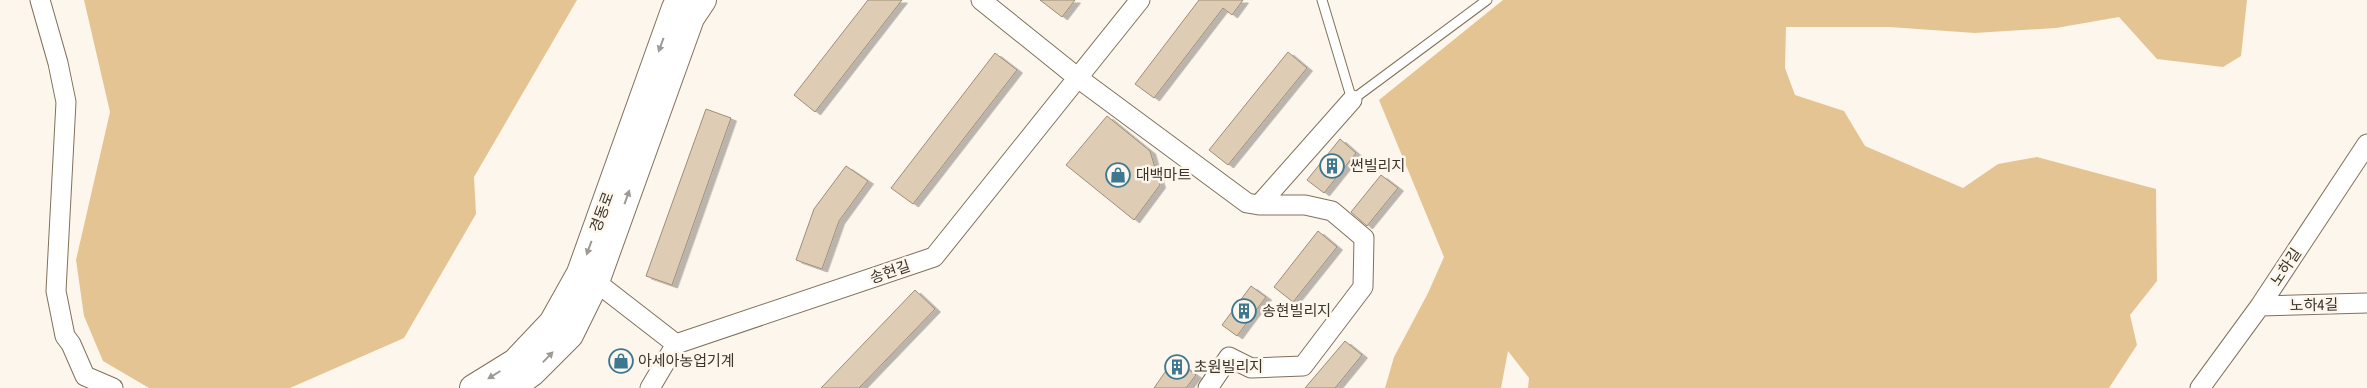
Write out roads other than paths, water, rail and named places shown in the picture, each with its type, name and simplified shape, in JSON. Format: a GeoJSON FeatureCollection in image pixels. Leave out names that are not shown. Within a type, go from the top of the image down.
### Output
{"type":"FeatureCollection","features":[{"type":"Feature","properties":{"kind":"street"},"geometry":{"type":"LineString","coordinates":[[40,0],[58,63],[66,102],[56,291],[65,336],[71,344],[85,376],[113,388]]}},
{"type":"Feature","properties":{"kind":"street","name":"경동로"},"geometry":{"type":"LineString","coordinates":[[473,388],[515,362],[552,323],[580,272],[674,8],[679,0]]}},
{"type":"Feature","properties":{"kind":"street","name":"경동로"},"geometry":{"type":"LineString","coordinates":[[511,388],[532,373],[570,335],[596,282],[691,18],[703,0]]}},
{"type":"Feature","properties":{"kind":"street"},"geometry":{"type":"LineString","coordinates":[[981,0],[1078,78],[1247,203],[1259,205],[1305,205],[1332,211],[1364,238],[1363,287],[1303,366],[1251,368],[1229,357],[1208,388]]}},
{"type":"Feature","properties":{"kind":"street","name":"송현길"},"geometry":{"type":"LineString","coordinates":[[676,344],[934,257],[1140,0]]}},
{"type":"Feature","properties":{"kind":"street"},"geometry":{"type":"LineString","coordinates":[[1259,205],[1352,100]]}},
{"type":"Feature","properties":{"kind":"street","name":"노하길"},"geometry":{"type":"LineString","coordinates":[[2200,388],[2260,306],[2367,144]]}},
{"type":"Feature","properties":{"kind":"street"},"geometry":{"type":"LineString","coordinates":[[596,282],[676,344],[650,388]]}},
{"type":"Feature","properties":{"kind":"street","name":"노하4길"},"geometry":{"type":"LineString","coordinates":[[2260,306],[2363,305],[2367,303]]}},
{"type":"Feature","properties":{"kind":"lane"},"geometry":{"type":"LineString","coordinates":[[1322,0],[1352,100],[1487,0]]}},
{"type":"Feature","properties":{"kind":"place","name":"썬빌리지"},"geometry":{"type":"Point","coordinates":[1332,166]}},
{"type":"Feature","properties":{"kind":"place","name":"대백마트"},"geometry":{"type":"Point","coordinates":[1118,175]}},
{"type":"Feature","properties":{"kind":"place","name":"송현빌리지"},"geometry":{"type":"Point","coordinates":[1244,311]}},
{"type":"Feature","properties":{"kind":"place","name":"아세아농업기계"},"geometry":{"type":"Point","coordinates":[621,361]}},
{"type":"Feature","properties":{"kind":"place","name":"초원빌리지"},"geometry":{"type":"Point","coordinates":[1177,367]}}]}
